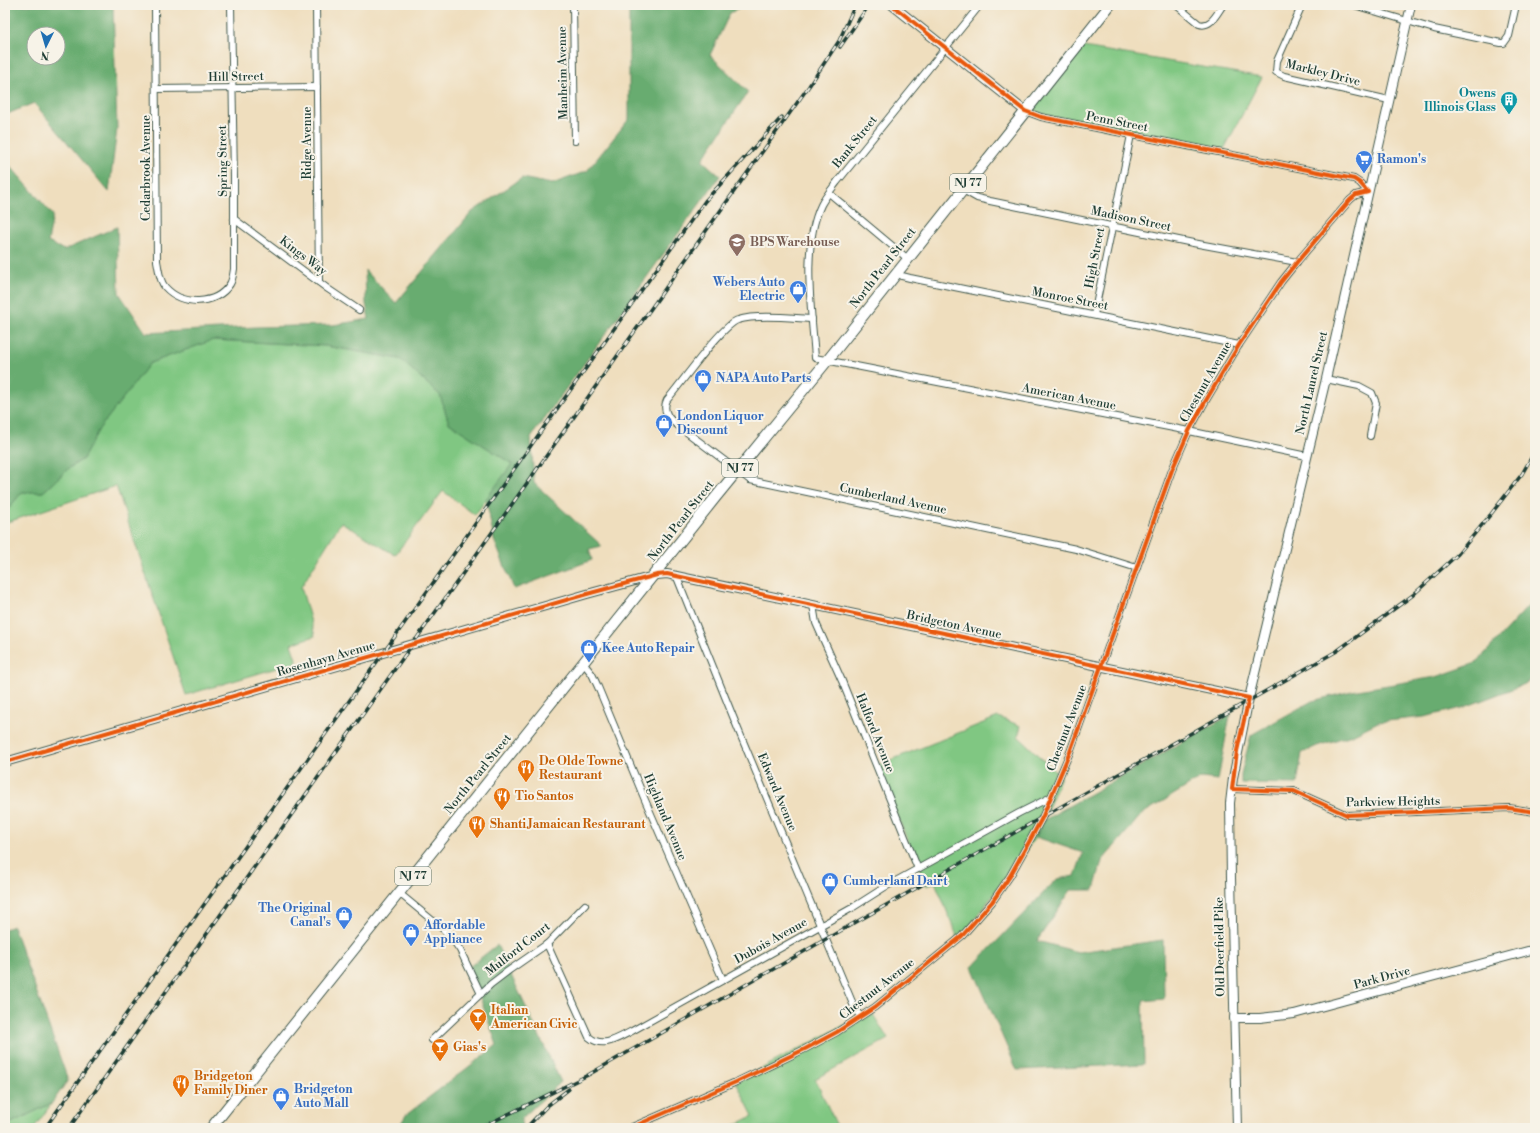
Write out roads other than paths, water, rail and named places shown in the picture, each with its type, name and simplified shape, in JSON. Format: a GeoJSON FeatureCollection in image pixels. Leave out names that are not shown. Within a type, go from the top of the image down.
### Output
{"type":"FeatureCollection","features":[{"type":"Feature","properties":{"kind":"main road","name":"North Pearl Street"},"geometry":{"type":"LineString","coordinates":[[211,1128],[737,471],[827,361],[1110,5]]}},
{"type":"Feature","properties":{"kind":"street","name":"Cedarbrook Avenue"},"geometry":{"type":"LineString","coordinates":[[155,5],[157,261],[159,273],[165,287],[172,293],[192,302],[204,300]]}},
{"type":"Feature","properties":{"kind":"street","name":"Spring Street"},"geometry":{"type":"LineString","coordinates":[[204,300],[220,294],[231,283],[234,269],[231,5]]}},
{"type":"Feature","properties":{"kind":"street","name":"Ridge Avenue"},"geometry":{"type":"LineString","coordinates":[[316,5],[319,282]]}},
{"type":"Feature","properties":{"kind":"street","name":"Manheim Avenue"},"geometry":{"type":"LineString","coordinates":[[573,5],[575,140]]}},
{"type":"Feature","properties":{"kind":"street","name":"Penn Street"},"geometry":{"type":"LineString","coordinates":[[892,5],[1025,111],[1041,117],[1354,179],[1368,192]]}},
{"type":"Feature","properties":{"kind":"street","name":"Bank Street"},"geometry":{"type":"LineString","coordinates":[[827,361],[815,358],[812,319],[811,240],[821,205],[829,193],[980,5]]}},
{"type":"Feature","properties":{"kind":"street"},"geometry":{"type":"LineString","coordinates":[[1176,5],[1199,24],[1207,25],[1223,5]]}},
{"type":"Feature","properties":{"kind":"street","name":"Markley Drive"},"geometry":{"type":"LineString","coordinates":[[1302,5],[1276,61],[1276,72],[1284,76],[1389,100]]}},
{"type":"Feature","properties":{"kind":"street"},"geometry":{"type":"LineString","coordinates":[[1354,5],[1408,21],[1479,39],[1502,43],[1509,36],[1516,5]]}},
{"type":"Feature","properties":{"kind":"street","name":"North Laurel Street"},"geometry":{"type":"LineString","coordinates":[[1235,766],[1326,378],[1411,5]]}},
{"type":"Feature","properties":{"kind":"street","name":"Hill Street"},"geometry":{"type":"LineString","coordinates":[[156,89],[317,87]]}},
{"type":"Feature","properties":{"kind":"street","name":"High Street"},"geometry":{"type":"LineString","coordinates":[[1094,315],[1131,135]]}},
{"type":"Feature","properties":{"kind":"street","name":"Madison Street"},"geometry":{"type":"LineString","coordinates":[[962,190],[977,198],[990,201],[1192,243],[1297,262]]}},
{"type":"Feature","properties":{"kind":"street","name":"Chestnut Avenue"},"geometry":{"type":"LineString","coordinates":[[630,1128],[736,1082],[837,1032],[875,1006],[962,936],[992,902],[1010,876],[1029,842],[1051,797],[1070,752],[1172,470],[1189,431],[1239,345],[1281,282],[1350,200],[1356,195],[1368,192]]}},
{"type":"Feature","properties":{"kind":"street"},"geometry":{"type":"LineString","coordinates":[[829,193],[908,259]]}},
{"type":"Feature","properties":{"kind":"street","name":"Kings Way"},"geometry":{"type":"LineString","coordinates":[[234,219],[359,310]]}},
{"type":"Feature","properties":{"kind":"street","name":"Monroe Street"},"geometry":{"type":"LineString","coordinates":[[897,272],[902,276],[910,278],[1239,345]]}},
{"type":"Feature","properties":{"kind":"street","name":"Cumberland Avenue"},"geometry":{"type":"LineString","coordinates":[[812,319],[754,318],[739,319],[733,322],[721,333],[667,400],[666,412],[672,421],[750,480],[1076,549],[1137,568]]}},
{"type":"Feature","properties":{"kind":"street","name":"American Avenue"},"geometry":{"type":"LineString","coordinates":[[827,361],[1189,431],[1307,456]]}},
{"type":"Feature","properties":{"kind":"street"},"geometry":{"type":"LineString","coordinates":[[1326,378],[1359,386],[1372,393],[1376,403],[1370,436]]}},
{"type":"Feature","properties":{"kind":"street","name":"Bridgeton Avenue"},"geometry":{"type":"LineString","coordinates":[[654,576],[667,574],[676,575],[1250,698]]}},
{"type":"Feature","properties":{"kind":"street","name":"Edward Avenue"},"geometry":{"type":"LineString","coordinates":[[676,575],[820,926],[855,1009],[860,1016]]}},
{"type":"Feature","properties":{"kind":"street","name":"Rosenhayn Avenue"},"geometry":{"type":"LineString","coordinates":[[5,762],[572,598],[654,576]]}},
{"type":"Feature","properties":{"kind":"street","name":"Halford Avenue"},"geometry":{"type":"LineString","coordinates":[[813,605],[816,623],[842,681],[918,869]]}},
{"type":"Feature","properties":{"kind":"street","name":"Highland Avenue"},"geometry":{"type":"LineString","coordinates":[[584,664],[592,674],[598,687],[722,980]]}},
{"type":"Feature","properties":{"kind":"street","name":"Old Deerfield Pike"},"geometry":{"type":"LineString","coordinates":[[1235,766],[1230,803],[1237,1128]]}},
{"type":"Feature","properties":{"kind":"street","name":"Parkview Heights"},"geometry":{"type":"LineString","coordinates":[[1232,789],[1294,791],[1347,814],[1487,808],[1509,808],[1535,812]]}},
{"type":"Feature","properties":{"kind":"street","name":"Dubois Avenue"},"geometry":{"type":"LineString","coordinates":[[547,944],[589,1038],[598,1043],[607,1043],[820,926],[885,887],[1051,797]]}},
{"type":"Feature","properties":{"kind":"street"},"geometry":{"type":"LineString","coordinates":[[399,894],[444,930],[453,940],[460,950],[481,994]]}},
{"type":"Feature","properties":{"kind":"street","name":"Mulford Court"},"geometry":{"type":"LineString","coordinates":[[432,1040],[508,971],[547,944],[585,904]]}},
{"type":"Feature","properties":{"kind":"street","name":"Park Drive"},"geometry":{"type":"LineString","coordinates":[[1234,1018],[1260,1018],[1294,1014],[1535,949]]}},
{"type":"Feature","properties":{"kind":"railway"},"geometry":{"type":"LineString","coordinates":[[69,1128],[809,86],[839,41],[855,5]]}},
{"type":"Feature","properties":{"kind":"railway"},"geometry":{"type":"LineString","coordinates":[[840,47],[869,5]]}},
{"type":"Feature","properties":{"kind":"railway"},"geometry":{"type":"LineString","coordinates":[[45,1128],[705,201],[782,117]]}},
{"type":"Feature","properties":{"kind":"railway"},"geometry":{"type":"LineString","coordinates":[[480,1128],[588,1075],[1337,651],[1413,595],[1458,554],[1522,474],[1535,451]]}},
{"type":"Feature","properties":{"kind":"railway"},"geometry":{"type":"LineString","coordinates":[[526,1128],[547,1106],[569,1089]]}},
{"type":"Feature","properties":{"kind":"place","name":"Owens Illinois Glass"},"geometry":{"type":"Point","coordinates":[1509,115]}},
{"type":"Feature","properties":{"kind":"place","name":"Ramon's"},"geometry":{"type":"Point","coordinates":[1364,174]}},
{"type":"Feature","properties":{"kind":"place","name":"BPS Warehouse"},"geometry":{"type":"Point","coordinates":[737,257]}},
{"type":"Feature","properties":{"kind":"place","name":"Webers Auto Electric"},"geometry":{"type":"Point","coordinates":[798,304]}},
{"type":"Feature","properties":{"kind":"place","name":"NAPA Auto Parts"},"geometry":{"type":"Point","coordinates":[703,393]}},
{"type":"Feature","properties":{"kind":"place","name":"London Liquor Discount"},"geometry":{"type":"Point","coordinates":[664,438]}},
{"type":"Feature","properties":{"kind":"place","name":"Kee Auto Repair"},"geometry":{"type":"Point","coordinates":[589,663]}},
{"type":"Feature","properties":{"kind":"place","name":"De Olde Towne Restaurant"},"geometry":{"type":"Point","coordinates":[526,783]}},
{"type":"Feature","properties":{"kind":"place","name":"Tio Santos"},"geometry":{"type":"Point","coordinates":[502,811]}},
{"type":"Feature","properties":{"kind":"place","name":"Shanti Jamaican Restaurant"},"geometry":{"type":"Point","coordinates":[477,839]}},
{"type":"Feature","properties":{"kind":"place","name":"Cumberland Dairt"},"geometry":{"type":"Point","coordinates":[830,896]}},
{"type":"Feature","properties":{"kind":"place","name":"The Original Canal's"},"geometry":{"type":"Point","coordinates":[344,930]}},
{"type":"Feature","properties":{"kind":"place","name":"Affordable Appliance"},"geometry":{"type":"Point","coordinates":[411,947]}},
{"type":"Feature","properties":{"kind":"place","name":"Italian American Civic"},"geometry":{"type":"Point","coordinates":[478,1032]}},
{"type":"Feature","properties":{"kind":"place","name":"Gias's"},"geometry":{"type":"Point","coordinates":[440,1062]}},
{"type":"Feature","properties":{"kind":"place","name":"Bridgeton Family Diner"},"geometry":{"type":"Point","coordinates":[181,1098]}},
{"type":"Feature","properties":{"kind":"place","name":"Bridgeton Auto Mall"},"geometry":{"type":"Point","coordinates":[281,1111]}}]}
